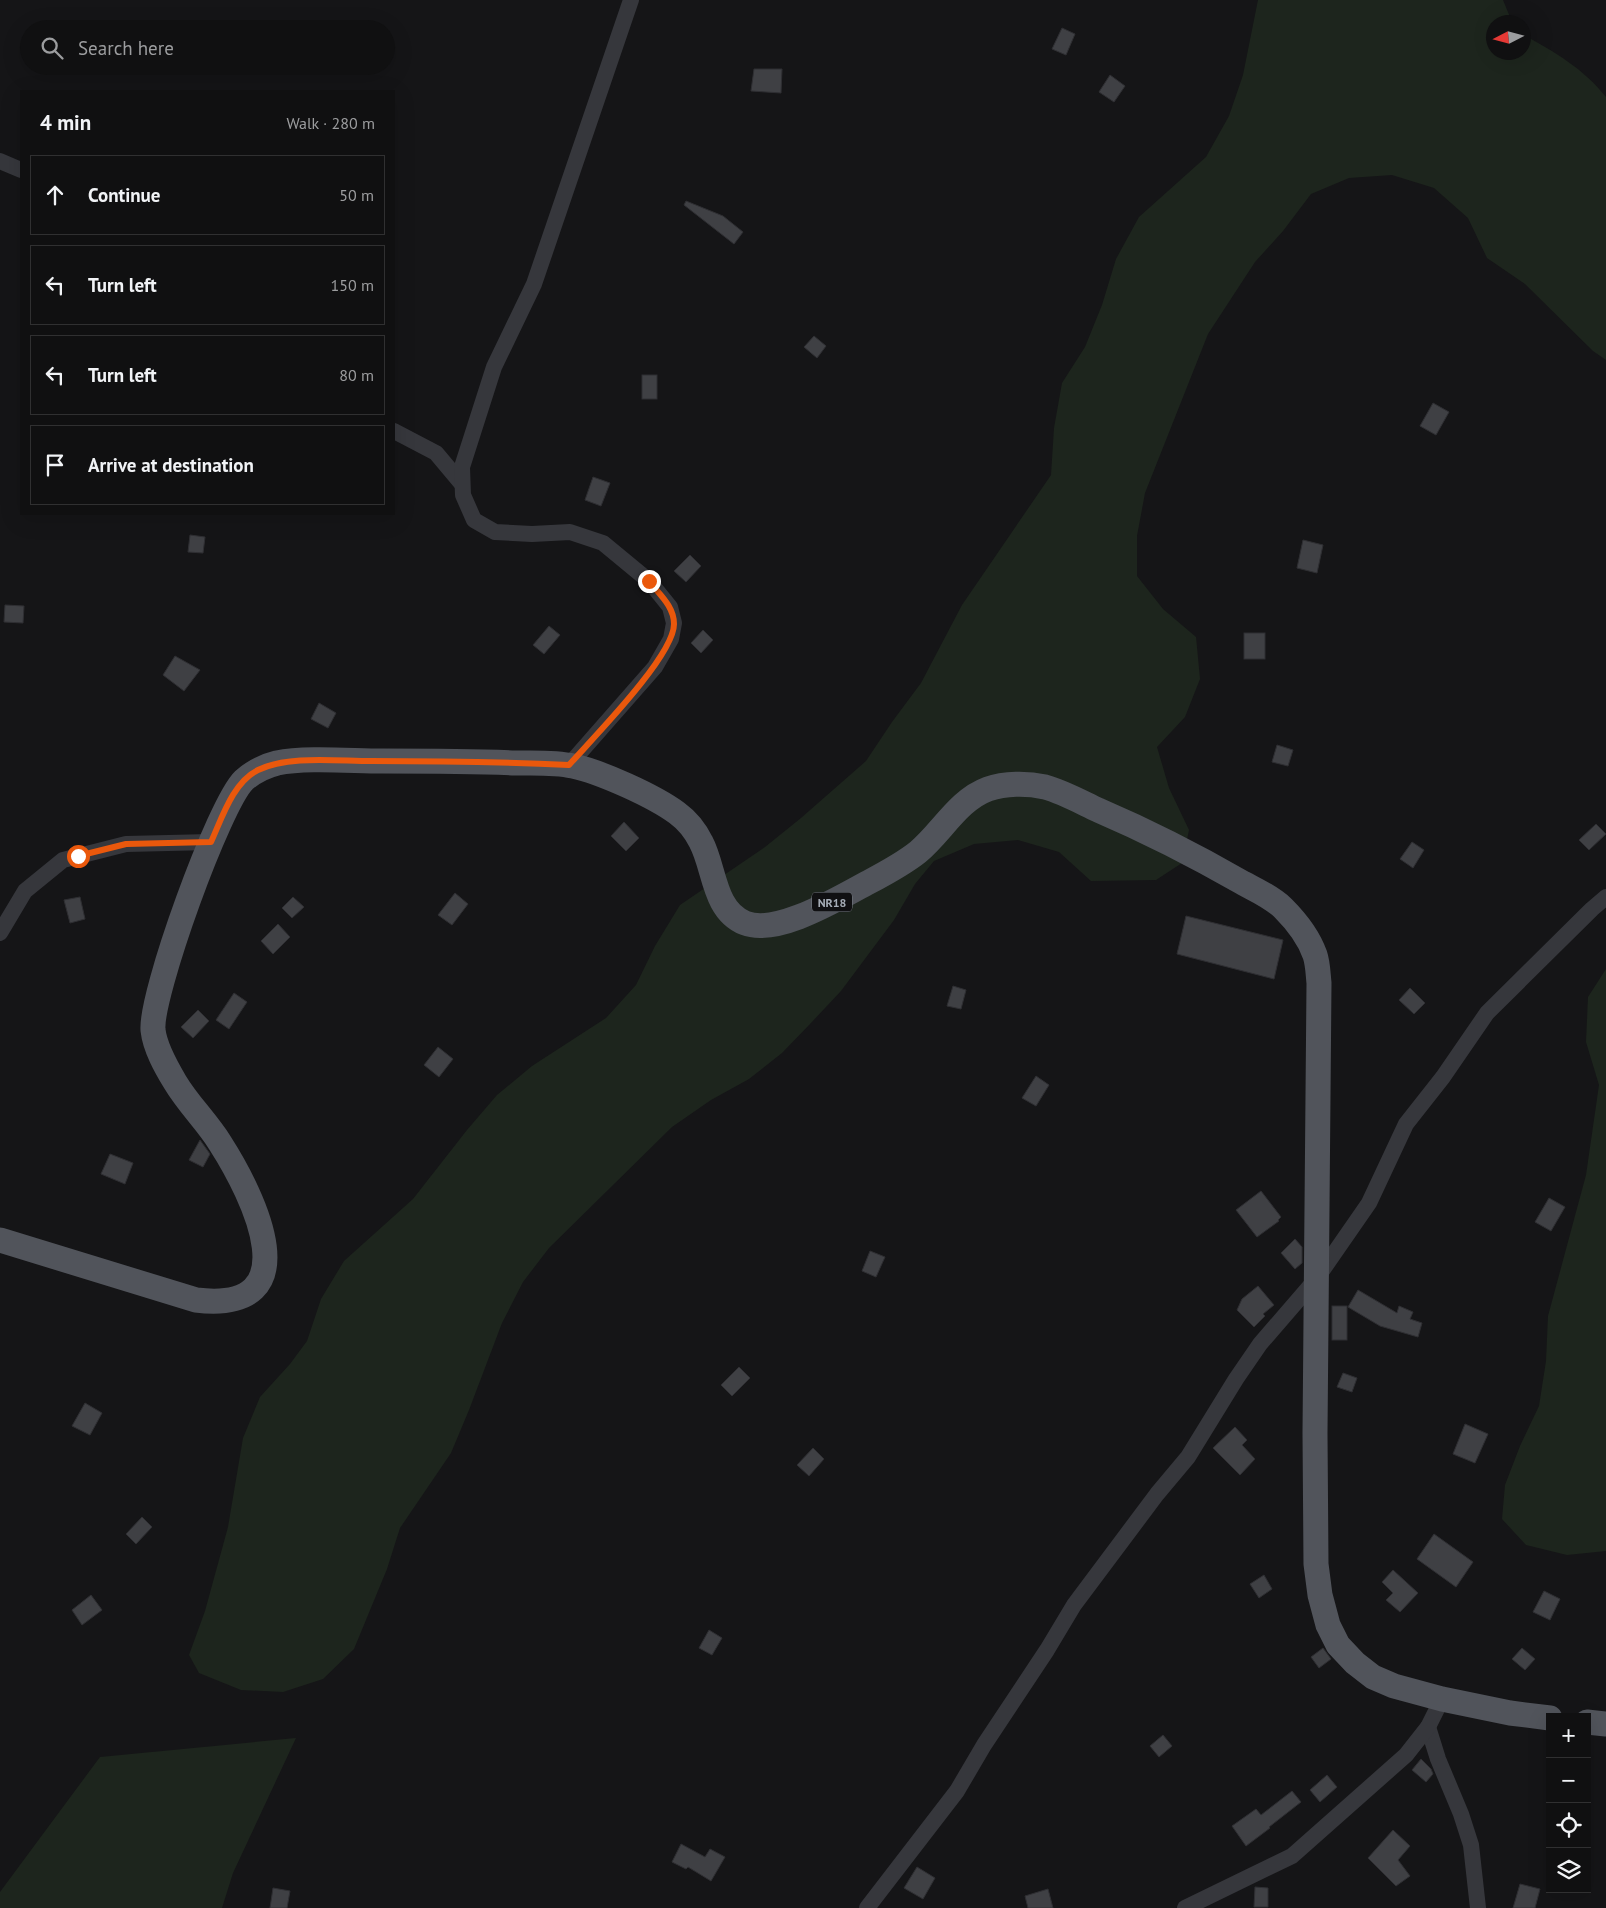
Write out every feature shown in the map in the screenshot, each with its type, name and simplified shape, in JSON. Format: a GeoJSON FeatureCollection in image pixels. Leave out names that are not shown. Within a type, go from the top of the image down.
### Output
{"type":"FeatureCollection","features":[{"type":"Feature","properties":{"kind":"main road","name":"NR18"},"geometry":{"type":"LineString","coordinates":[[0,1240],[196,1300],[219,1302],[234,1300],[248,1293],[260,1282],[266,1266],[264,1242],[258,1216],[220,1143],[177,1087],[164,1062],[153,1031],[158,991],[211,842],[240,784],[256,770],[279,762],[314,760],[470,761],[569,765],[591,771],[643,793],[675,811],[691,825],[703,845],[718,894],[729,912],[744,923],[758,925],[778,924],[817,910],[900,864],[919,851],[970,798],[992,787],[1024,784],[1048,788],[1199,857],[1280,904],[1302,930],[1315,954],[1320,983],[1315,1433],[1316,1564],[1320,1595],[1328,1625],[1338,1645],[1355,1663],[1373,1677],[1394,1686],[1442,1699],[1510,1713],[1546,1718]]}},
{"type":"Feature","properties":{"kind":"main road"},"geometry":{"type":"LineString","coordinates":[[1591,1722],[1606,1724]]}},
{"type":"Feature","properties":{"kind":"street"},"geometry":{"type":"LineString","coordinates":[[569,765],[655,667],[671,639],[674,623],[670,607],[649,581],[603,543],[570,532],[532,534],[495,532],[474,520],[463,496],[462,467],[494,367],[534,284],[631,0]]}},
{"type":"Feature","properties":{"kind":"street"},"geometry":{"type":"LineString","coordinates":[[0,161],[20,170]]}},
{"type":"Feature","properties":{"kind":"street"},"geometry":{"type":"LineString","coordinates":[[395,432],[436,453],[462,484]]}},
{"type":"Feature","properties":{"kind":"street"},"geometry":{"type":"LineString","coordinates":[[0,933],[25,891],[62,860],[126,844],[211,842]]}},
{"type":"Feature","properties":{"kind":"street"},"geometry":{"type":"LineString","coordinates":[[867,1908],[957,1791],[984,1745],[1047,1650],[1074,1605],[1157,1494],[1188,1457],[1260,1344],[1317,1278],[1368,1203],[1406,1124],[1487,1013],[1606,897]]}},
{"type":"Feature","properties":{"kind":"street"},"geometry":{"type":"LineString","coordinates":[[1185,1908],[1292,1856],[1406,1756],[1428,1727],[1442,1699]]}},
{"type":"Feature","properties":{"kind":"street"},"geometry":{"type":"LineString","coordinates":[[1428,1727],[1438,1759],[1461,1814],[1471,1845],[1478,1908]]}},
{"type":"Feature","properties":{"kind":"shaded area"},"geometry":{"type":"Polygon","coordinates":[[[1258,0],[1503,0],[1509,15],[1486,15],[1486,60],[1531,60],[1531,39],[1579,70],[1606,97],[1606,360],[1593,351],[1525,284],[1487,258],[1468,218],[1434,188],[1392,175],[1349,178],[1311,194],[1283,231],[1255,262],[1208,334],[1145,493],[1137,536],[1137,576],[1163,609],[1196,637],[1200,679],[1185,717],[1157,747],[1169,788],[1189,830],[1182,863],[1156,880],[1091,881],[1059,852],[1018,840],[974,844],[934,861],[915,884],[894,920],[841,991],[782,1053],[749,1079],[711,1100],[672,1127],[549,1248],[523,1282],[502,1323],[451,1453],[400,1528],[387,1569],[354,1649],[323,1679],[283,1692],[241,1690],[199,1673],[189,1655],[205,1611],[228,1527],[243,1438],[260,1397],[290,1364],[307,1341],[321,1299],[344,1261],[413,1199],[497,1095],[532,1066],[606,1018],[636,985],[655,946],[680,905],[765,847],[866,761],[921,683],[962,605],[1051,475],[1054,428],[1062,383],[1085,347],[1102,305],[1116,259],[1139,217],[1206,157],[1229,116],[1243,75],[1258,0]]]}},
{"type":"Feature","properties":{"kind":"shaded area"},"geometry":{"type":"Polygon","coordinates":[[[1606,969],[1606,1551],[1567,1555],[1526,1545],[1502,1519],[1505,1485],[1520,1446],[1539,1406],[1546,1361],[1548,1316],[1586,1175],[1599,1085],[1586,1042],[1588,997],[1606,969]]]}},
{"type":"Feature","properties":{"kind":"shaded area"},"geometry":{"type":"Polygon","coordinates":[[[296,1738],[233,1873],[222,1908],[0,1908],[0,1892],[100,1757],[296,1738]]]}},
{"type":"Feature","properties":{"kind":"building"},"geometry":{"type":"Polygon","coordinates":[[[1062,28],[1075,34],[1066,55],[1052,49],[1062,28]]]}},
{"type":"Feature","properties":{"kind":"building"},"geometry":{"type":"Polygon","coordinates":[[[754,69],[782,69],[781,93],[751,91],[754,69]]]}},
{"type":"Feature","properties":{"kind":"building"},"geometry":{"type":"Polygon","coordinates":[[[1110,75],[1125,86],[1114,102],[1099,92],[1110,75]]]}},
{"type":"Feature","properties":{"kind":"building"},"geometry":{"type":"Polygon","coordinates":[[[686,201],[723,216],[743,232],[734,244],[684,205],[686,201]]]}},
{"type":"Feature","properties":{"kind":"building"},"geometry":{"type":"Polygon","coordinates":[[[814,336],[826,346],[817,358],[804,347],[814,336]]]}},
{"type":"Feature","properties":{"kind":"building"},"geometry":{"type":"Polygon","coordinates":[[[642,375],[657,375],[657,399],[642,399],[642,375]]]}},
{"type":"Feature","properties":{"kind":"building"},"geometry":{"type":"Polygon","coordinates":[[[1433,403],[1449,412],[1436,435],[1420,426],[1433,403]]]}},
{"type":"Feature","properties":{"kind":"building"},"geometry":{"type":"Polygon","coordinates":[[[593,477],[610,483],[601,506],[585,500],[593,477]]]}},
{"type":"Feature","properties":{"kind":"building"},"geometry":{"type":"Polygon","coordinates":[[[190,535],[205,537],[203,553],[188,552],[190,535]]]}},
{"type":"Feature","properties":{"kind":"building"},"geometry":{"type":"Polygon","coordinates":[[[1303,540],[1323,545],[1317,573],[1297,568],[1303,540]]]}},
{"type":"Feature","properties":{"kind":"building"},"geometry":{"type":"Polygon","coordinates":[[[690,555],[701,566],[686,582],[674,571],[690,555]]]}},
{"type":"Feature","properties":{"kind":"building"},"geometry":{"type":"Polygon","coordinates":[[[5,605],[24,606],[23,623],[4,622],[5,605]]]}},
{"type":"Feature","properties":{"kind":"building"},"geometry":{"type":"Polygon","coordinates":[[[549,626],[560,635],[544,654],[533,645],[549,626]]]}},
{"type":"Feature","properties":{"kind":"building"},"geometry":{"type":"Polygon","coordinates":[[[703,630],[713,640],[701,653],[691,643],[703,630]]]}},
{"type":"Feature","properties":{"kind":"building"},"geometry":{"type":"Polygon","coordinates":[[[1244,633],[1265,633],[1265,659],[1244,659],[1244,633]]]}},
{"type":"Feature","properties":{"kind":"building"},"geometry":{"type":"Polygon","coordinates":[[[175,656],[200,670],[184,691],[163,675],[175,656]]]}},
{"type":"Feature","properties":{"kind":"building"},"geometry":{"type":"Polygon","coordinates":[[[319,703],[336,713],[328,728],[311,719],[319,703]]]}},
{"type":"Feature","properties":{"kind":"building"},"geometry":{"type":"Polygon","coordinates":[[[1277,745],[1293,750],[1288,766],[1272,762],[1277,745]]]}},
{"type":"Feature","properties":{"kind":"building"},"geometry":{"type":"Polygon","coordinates":[[[624,822],[639,838],[626,851],[611,836],[624,822]]]}},
{"type":"Feature","properties":{"kind":"building"},"geometry":{"type":"Polygon","coordinates":[[[1596,824],[1606,834],[1589,850],[1579,840],[1596,824]]]}},
{"type":"Feature","properties":{"kind":"building"},"geometry":{"type":"Polygon","coordinates":[[[1412,842],[1424,850],[1413,868],[1400,859],[1412,842]]]}},
{"type":"Feature","properties":{"kind":"building"},"geometry":{"type":"Polygon","coordinates":[[[455,893],[468,904],[452,925],[438,915],[455,893]]]}},
{"type":"Feature","properties":{"kind":"building"},"geometry":{"type":"Polygon","coordinates":[[[80,897],[85,919],[70,923],[64,900],[80,897]]]}},
{"type":"Feature","properties":{"kind":"building"},"geometry":{"type":"Polygon","coordinates":[[[293,897],[304,907],[292,918],[282,908],[293,897]]]}},
{"type":"Feature","properties":{"kind":"building"},"geometry":{"type":"Polygon","coordinates":[[[1186,916],[1283,940],[1274,979],[1177,954],[1186,916]]]}},
{"type":"Feature","properties":{"kind":"building"},"geometry":{"type":"Polygon","coordinates":[[[278,924],[290,937],[273,954],[261,941],[278,924]]]}},
{"type":"Feature","properties":{"kind":"building"},"geometry":{"type":"Polygon","coordinates":[[[953,986],[966,990],[961,1009],[947,1006],[953,986]]]}},
{"type":"Feature","properties":{"kind":"building"},"geometry":{"type":"Polygon","coordinates":[[[1410,988],[1425,1003],[1414,1014],[1399,1000],[1410,988]]]}},
{"type":"Feature","properties":{"kind":"building"},"geometry":{"type":"Polygon","coordinates":[[[234,993],[247,1002],[229,1029],[216,1020],[234,993]]]}},
{"type":"Feature","properties":{"kind":"building"},"geometry":{"type":"Polygon","coordinates":[[[198,1010],[209,1021],[193,1038],[181,1027],[198,1010]]]}},
{"type":"Feature","properties":{"kind":"building"},"geometry":{"type":"Polygon","coordinates":[[[438,1047],[453,1059],[439,1077],[424,1065],[438,1047]]]}},
{"type":"Feature","properties":{"kind":"building"},"geometry":{"type":"Polygon","coordinates":[[[1036,1076],[1049,1085],[1036,1106],[1022,1098],[1036,1076]]]}},
{"type":"Feature","properties":{"kind":"building"},"geometry":{"type":"Polygon","coordinates":[[[200,1140],[210,1154],[203,1167],[189,1160],[200,1140]]]}},
{"type":"Feature","properties":{"kind":"building"},"geometry":{"type":"Polygon","coordinates":[[[110,1154],[133,1163],[125,1184],[101,1174],[110,1154]]]}},
{"type":"Feature","properties":{"kind":"building"},"geometry":{"type":"Polygon","coordinates":[[[1261,1191],[1281,1217],[1279,1221],[1257,1237],[1236,1210],[1261,1191]]]}},
{"type":"Feature","properties":{"kind":"building"},"geometry":{"type":"Polygon","coordinates":[[[1549,1198],[1565,1207],[1551,1231],[1535,1222],[1549,1198]]]}},
{"type":"Feature","properties":{"kind":"building"},"geometry":{"type":"Polygon","coordinates":[[[1295,1239],[1302,1247],[1302,1263],[1295,1269],[1281,1253],[1295,1239]]]}},
{"type":"Feature","properties":{"kind":"building"},"geometry":{"type":"Polygon","coordinates":[[[870,1251],[885,1257],[876,1277],[862,1271],[870,1251]]]}},
{"type":"Feature","properties":{"kind":"building"},"geometry":{"type":"Polygon","coordinates":[[[1258,1286],[1274,1305],[1263,1314],[1265,1316],[1254,1327],[1237,1310],[1242,1299],[1258,1286]]]}},
{"type":"Feature","properties":{"kind":"building"},"geometry":{"type":"Polygon","coordinates":[[[1358,1290],[1397,1313],[1399,1306],[1413,1312],[1410,1319],[1422,1323],[1418,1337],[1380,1326],[1348,1307],[1358,1290]]]}},
{"type":"Feature","properties":{"kind":"building"},"geometry":{"type":"Polygon","coordinates":[[[1332,1306],[1347,1306],[1347,1340],[1332,1340],[1332,1306]]]}},
{"type":"Feature","properties":{"kind":"building"},"geometry":{"type":"Polygon","coordinates":[[[739,1367],[750,1378],[732,1396],[721,1385],[739,1367]]]}},
{"type":"Feature","properties":{"kind":"building"},"geometry":{"type":"Polygon","coordinates":[[[1343,1373],[1357,1378],[1352,1392],[1337,1387],[1343,1373]]]}},
{"type":"Feature","properties":{"kind":"building"},"geometry":{"type":"Polygon","coordinates":[[[85,1403],[102,1413],[90,1435],[72,1426],[85,1403]]]}},
{"type":"Feature","properties":{"kind":"building"},"geometry":{"type":"Polygon","coordinates":[[[1465,1424],[1488,1434],[1475,1463],[1453,1454],[1465,1424]]]}},
{"type":"Feature","properties":{"kind":"building"},"geometry":{"type":"Polygon","coordinates":[[[1235,1427],[1247,1440],[1242,1445],[1255,1459],[1240,1475],[1213,1448],[1235,1427]]]}},
{"type":"Feature","properties":{"kind":"building"},"geometry":{"type":"Polygon","coordinates":[[[813,1448],[824,1459],[809,1476],[797,1465],[813,1448]]]}},
{"type":"Feature","properties":{"kind":"building"},"geometry":{"type":"Polygon","coordinates":[[[142,1517],[152,1527],[136,1544],[126,1534],[142,1517]]]}},
{"type":"Feature","properties":{"kind":"building"},"geometry":{"type":"Polygon","coordinates":[[[1434,1534],[1473,1562],[1456,1587],[1417,1559],[1434,1534]]]}},
{"type":"Feature","properties":{"kind":"building"},"geometry":{"type":"Polygon","coordinates":[[[1393,1570],[1418,1593],[1400,1612],[1386,1600],[1393,1593],[1382,1582],[1393,1570]]]}},
{"type":"Feature","properties":{"kind":"building"},"geometry":{"type":"Polygon","coordinates":[[[1264,1575],[1272,1589],[1259,1598],[1250,1584],[1264,1575]]]}},
{"type":"Feature","properties":{"kind":"building"},"geometry":{"type":"Polygon","coordinates":[[[1544,1591],[1560,1599],[1550,1620],[1533,1612],[1544,1591]]]}},
{"type":"Feature","properties":{"kind":"building"},"geometry":{"type":"Polygon","coordinates":[[[91,1595],[102,1610],[82,1625],[72,1610],[91,1595]]]}},
{"type":"Feature","properties":{"kind":"building"},"geometry":{"type":"Polygon","coordinates":[[[709,1630],[722,1638],[712,1655],[699,1648],[709,1630]]]}},
{"type":"Feature","properties":{"kind":"building"},"geometry":{"type":"Polygon","coordinates":[[[1323,1648],[1331,1659],[1319,1668],[1311,1657],[1323,1648]]]}},
{"type":"Feature","properties":{"kind":"building"},"geometry":{"type":"Polygon","coordinates":[[[1522,1648],[1535,1659],[1525,1670],[1512,1659],[1522,1648]]]}},
{"type":"Feature","properties":{"kind":"building"},"geometry":{"type":"Polygon","coordinates":[[[1163,1735],[1172,1746],[1159,1757],[1150,1746],[1163,1735]]]}},
{"type":"Feature","properties":{"kind":"building"},"geometry":{"type":"Polygon","coordinates":[[[1421,1759],[1431,1769],[1433,1774],[1426,1782],[1412,1770],[1421,1759]]]}},
{"type":"Feature","properties":{"kind":"building"},"geometry":{"type":"Polygon","coordinates":[[[1327,1775],[1337,1787],[1320,1802],[1310,1790],[1327,1775]]]}},
{"type":"Feature","properties":{"kind":"building"},"geometry":{"type":"Polygon","coordinates":[[[1292,1791],[1301,1802],[1246,1846],[1232,1826],[1256,1809],[1261,1815],[1292,1791]]]}},
{"type":"Feature","properties":{"kind":"building"},"geometry":{"type":"Polygon","coordinates":[[[1393,1830],[1410,1846],[1398,1860],[1410,1876],[1396,1886],[1368,1858],[1393,1830]]]}},
{"type":"Feature","properties":{"kind":"building"},"geometry":{"type":"Polygon","coordinates":[[[681,1844],[705,1857],[710,1849],[725,1857],[711,1881],[688,1867],[686,1869],[672,1862],[681,1844]]]}},
{"type":"Feature","properties":{"kind":"building"},"geometry":{"type":"Polygon","coordinates":[[[917,1867],[935,1878],[923,1899],[904,1888],[917,1867]]]}},
{"type":"Feature","properties":{"kind":"building"},"geometry":{"type":"Polygon","coordinates":[[[1520,1884],[1540,1889],[1535,1908],[1513,1908],[1520,1884]]]}},
{"type":"Feature","properties":{"kind":"building"},"geometry":{"type":"Polygon","coordinates":[[[1255,1887],[1268,1888],[1268,1907],[1254,1907],[1255,1887]]]}},
{"type":"Feature","properties":{"kind":"building"},"geometry":{"type":"Polygon","coordinates":[[[273,1888],[290,1891],[287,1908],[270,1908],[273,1888]]]}},
{"type":"Feature","properties":{"kind":"building"},"geometry":{"type":"Polygon","coordinates":[[[1048,1889],[1053,1908],[1028,1908],[1025,1896],[1048,1889]]]}},
{"type":"Feature","properties":{"kind":"route"},"geometry":{"type":"LineString","coordinates":[[78,856],[126,844],[211,842],[240,784],[256,770],[279,762],[314,760],[470,761],[569,765],[655,667],[671,639],[674,623],[670,607],[649,581]]}}]}
